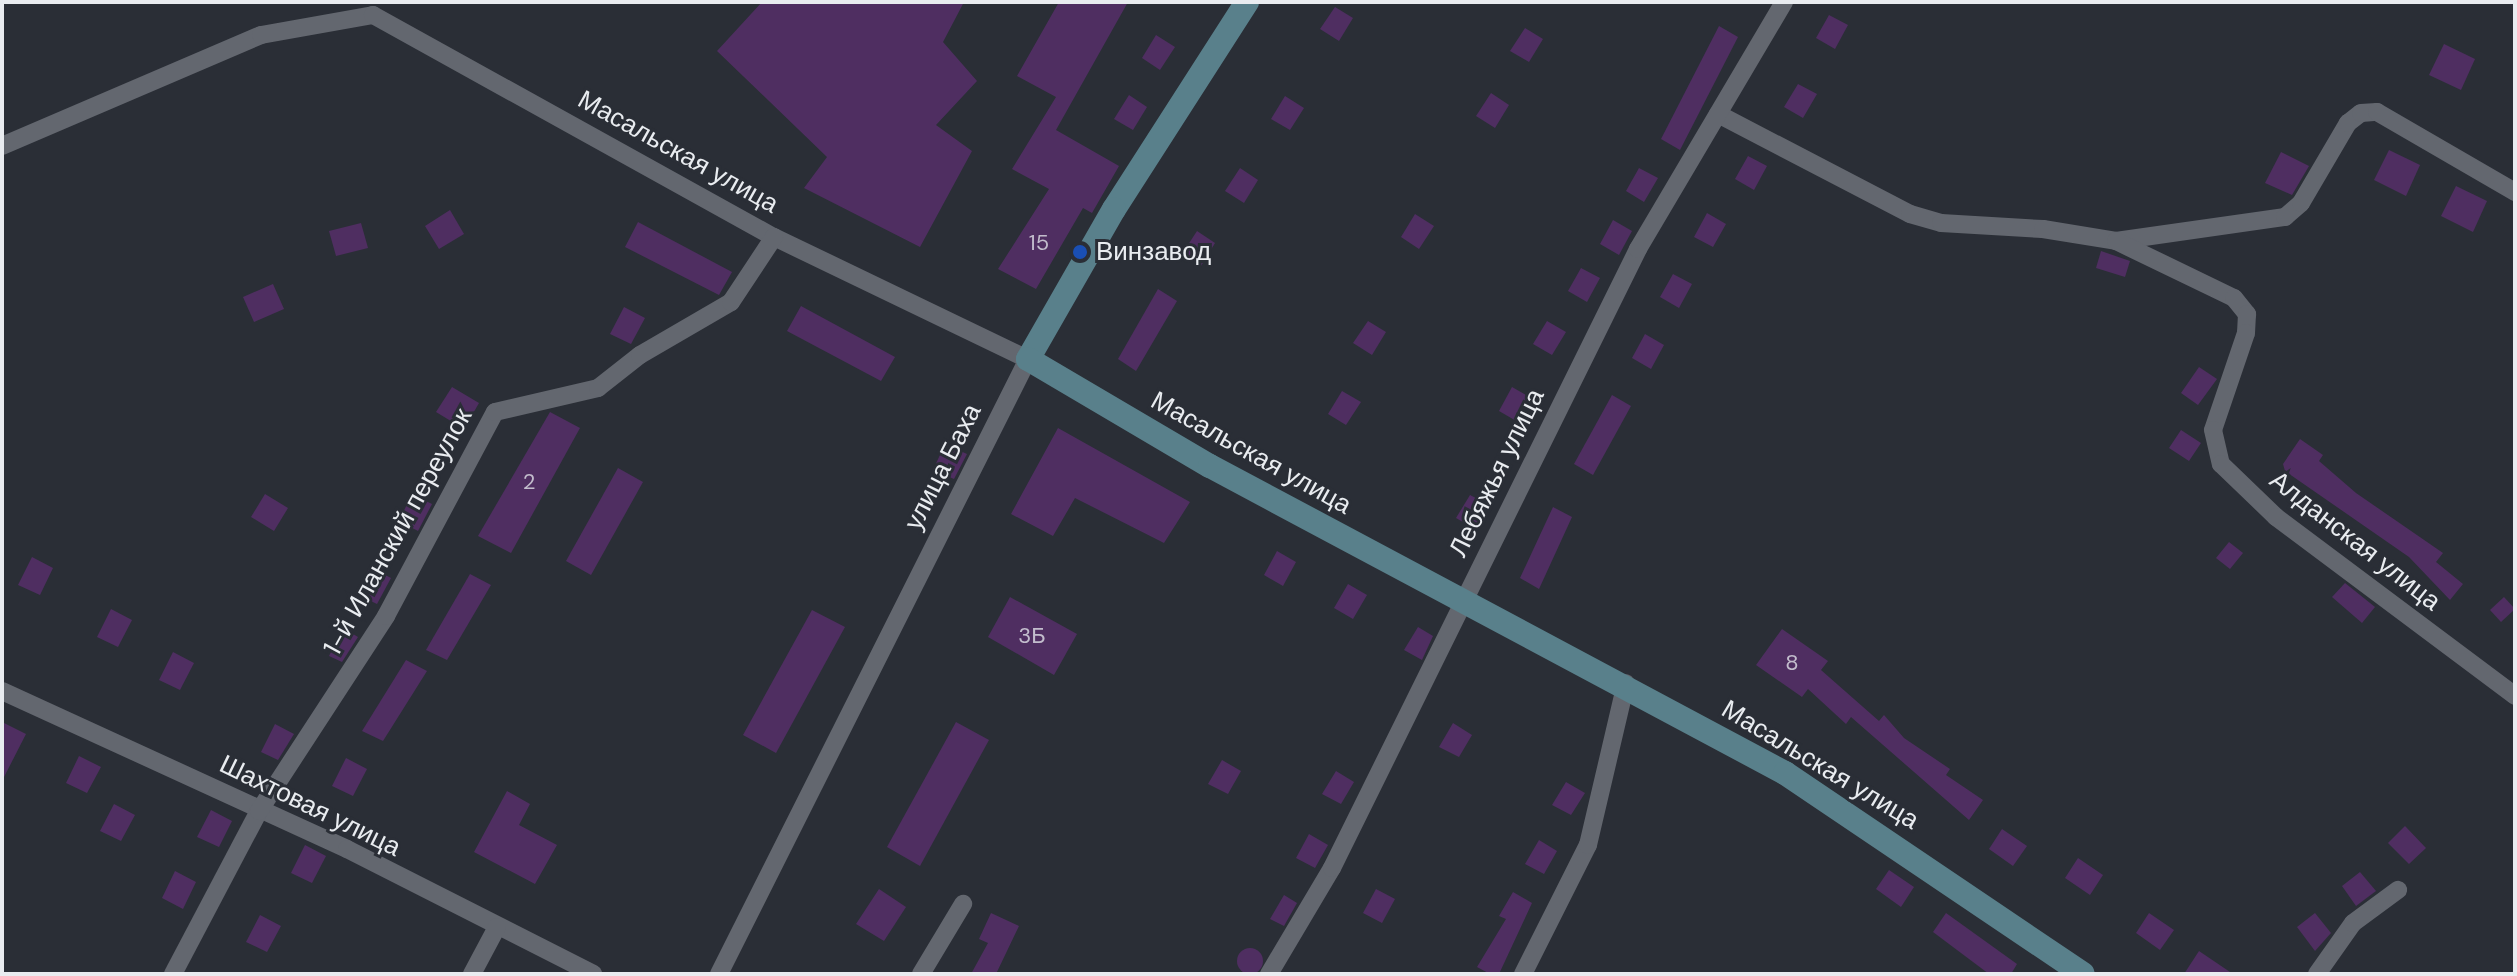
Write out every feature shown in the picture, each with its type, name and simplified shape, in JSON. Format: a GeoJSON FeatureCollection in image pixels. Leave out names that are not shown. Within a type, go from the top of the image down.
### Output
{"type":"FeatureCollection","features":[{"type":"Feature","properties":{"kind":"street","name":"улица Баха"},"geometry":{"type":"LineString","coordinates":[[719,974],[1028,359],[1114,209],[1247,2]]}},
{"type":"Feature","properties":{"kind":"street","name":"Лебяжья улица"},"geometry":{"type":"LineString","coordinates":[[1269,974],[1332,868],[1638,249],[1784,2]]}},
{"type":"Feature","properties":{"kind":"street","name":"Масальская улица"},"geometry":{"type":"LineString","coordinates":[[2,146],[261,35],[373,15],[774,237],[1028,359],[1210,466],[1626,683],[1798,781],[2083,974]]}},
{"type":"Feature","properties":{"kind":"street"},"geometry":{"type":"LineString","coordinates":[[1718,114],[1910,214],[1941,223],[2043,229],[2116,241],[2285,217],[2301,203],[2348,123],[2361,113],[2377,112],[2515,192]]}},
{"type":"Feature","properties":{"kind":"street","name":"1-й Иланский переулок"},"geometry":{"type":"LineString","coordinates":[[173,974],[259,811],[386,616],[495,412],[598,388],[640,355],[731,302],[774,237]]}},
{"type":"Feature","properties":{"kind":"street","name":"Алданская улица"},"geometry":{"type":"LineString","coordinates":[[2116,241],[2234,298],[2247,314],[2246,333],[2213,430],[2221,464],[2276,517],[2515,696]]}},
{"type":"Feature","properties":{"kind":"street"},"geometry":{"type":"LineString","coordinates":[[1523,974],[1588,845],[1626,683]]}},
{"type":"Feature","properties":{"kind":"street","name":"Шахтовая улица"},"geometry":{"type":"LineString","coordinates":[[2,691],[259,811],[593,974]]}},
{"type":"Feature","properties":{"kind":"street"},"geometry":{"type":"LineString","coordinates":[[2317,974],[2353,923],[2398,890]]}},
{"type":"Feature","properties":{"kind":"street"},"geometry":{"type":"LineString","coordinates":[[921,974],[963,904]]}},
{"type":"Feature","properties":{"kind":"street"},"geometry":{"type":"LineString","coordinates":[[472,974],[497,927]]}},
{"type":"Feature","properties":{"kind":"building"},"geometry":{"type":"Polygon","coordinates":[[[762,2],[964,2],[943,42],[977,81],[936,125],[972,151],[920,247],[804,188],[827,157],[717,51],[762,2]]]}},
{"type":"Feature","properties":{"kind":"building"},"geometry":{"type":"Polygon","coordinates":[[[1059,2],[1128,2],[1056,130],[1119,166],[1092,213],[1083,208],[1036,289],[998,269],[1049,189],[1012,169],[1056,97],[1017,76],[1059,2]]]}},
{"type":"Feature","properties":{"kind":"building"},"geometry":{"type":"Polygon","coordinates":[[[1335,7],[1353,18],[1339,41],[1320,29],[1335,7]]]}},
{"type":"Feature","properties":{"kind":"building"},"geometry":{"type":"Polygon","coordinates":[[[1829,15],[1848,25],[1835,49],[1816,38],[1829,15]]]}},
{"type":"Feature","properties":{"kind":"building"},"geometry":{"type":"Polygon","coordinates":[[[1719,26],[1738,37],[1680,150],[1661,139],[1719,26]]]}},
{"type":"Feature","properties":{"kind":"building"},"geometry":{"type":"Polygon","coordinates":[[[1525,28],[1543,39],[1529,62],[1510,51],[1525,28]]]}},
{"type":"Feature","properties":{"kind":"building"},"geometry":{"type":"Polygon","coordinates":[[[1156,35],[1175,47],[1160,70],[1142,58],[1156,35]]]}},
{"type":"Feature","properties":{"kind":"building"},"geometry":{"type":"Polygon","coordinates":[[[2444,44],[2475,59],[2461,90],[2429,75],[2444,44]]]}},
{"type":"Feature","properties":{"kind":"building"},"geometry":{"type":"Polygon","coordinates":[[[1798,84],[1817,94],[1803,118],[1784,107],[1798,84]]]}},
{"type":"Feature","properties":{"kind":"building"},"geometry":{"type":"Polygon","coordinates":[[[1491,93],[1509,105],[1495,128],[1476,116],[1491,93]]]}},
{"type":"Feature","properties":{"kind":"building"},"geometry":{"type":"Polygon","coordinates":[[[1129,95],[1147,107],[1133,130],[1114,119],[1129,95]]]}},
{"type":"Feature","properties":{"kind":"building"},"geometry":{"type":"Polygon","coordinates":[[[1285,96],[1304,108],[1290,130],[1271,119],[1285,96]]]}},
{"type":"Feature","properties":{"kind":"building"},"geometry":{"type":"Polygon","coordinates":[[[2389,150],[2420,165],[2406,196],[2374,180],[2389,150]]]}},
{"type":"Feature","properties":{"kind":"building"},"geometry":{"type":"Polygon","coordinates":[[[2281,152],[2309,166],[2292,195],[2265,183],[2281,152]]]}},
{"type":"Feature","properties":{"kind":"building"},"geometry":{"type":"Polygon","coordinates":[[[1748,156],[1767,166],[1754,190],[1735,179],[1748,156]]]}},
{"type":"Feature","properties":{"kind":"building"},"geometry":{"type":"Polygon","coordinates":[[[1240,168],[1258,180],[1244,203],[1225,191],[1240,168]]]}},
{"type":"Feature","properties":{"kind":"building"},"geometry":{"type":"Polygon","coordinates":[[[1639,168],[1658,178],[1644,202],[1626,191],[1639,168]]]}},
{"type":"Feature","properties":{"kind":"building"},"geometry":{"type":"Polygon","coordinates":[[[2456,186],[2487,201],[2473,232],[2441,216],[2456,186]]]}},
{"type":"Feature","properties":{"kind":"building"},"geometry":{"type":"Polygon","coordinates":[[[450,210],[464,234],[439,249],[425,226],[450,210]]]}},
{"type":"Feature","properties":{"kind":"building"},"geometry":{"type":"Polygon","coordinates":[[[1707,213],[1726,224],[1713,247],[1694,237],[1707,213]]]}},
{"type":"Feature","properties":{"kind":"building"},"geometry":{"type":"Polygon","coordinates":[[[1415,214],[1434,226],[1419,249],[1401,237],[1415,214]]]}},
{"type":"Feature","properties":{"kind":"building"},"geometry":{"type":"Polygon","coordinates":[[[1613,220],[1632,231],[1619,255],[1600,244],[1613,220]]]}},
{"type":"Feature","properties":{"kind":"building"},"geometry":{"type":"Polygon","coordinates":[[[638,222],[732,272],[719,295],[625,247],[638,222]]]}},
{"type":"Feature","properties":{"kind":"building"},"geometry":{"type":"Polygon","coordinates":[[[361,223],[368,248],[336,256],[329,231],[361,223]]]}},
{"type":"Feature","properties":{"kind":"building"},"geometry":{"type":"Polygon","coordinates":[[[1197,231],[1215,243],[1201,266],[1182,254],[1197,231]]]}},
{"type":"Feature","properties":{"kind":"building"},"geometry":{"type":"Polygon","coordinates":[[[2101,251],[2130,261],[2125,277],[2096,268],[2101,251]]]}},
{"type":"Feature","properties":{"kind":"building"},"geometry":{"type":"Polygon","coordinates":[[[1581,268],[1600,278],[1587,302],[1568,291],[1581,268]]]}},
{"type":"Feature","properties":{"kind":"building"},"geometry":{"type":"Polygon","coordinates":[[[1673,274],[1692,284],[1679,308],[1660,297],[1673,274]]]}},
{"type":"Feature","properties":{"kind":"building"},"geometry":{"type":"Polygon","coordinates":[[[273,284],[284,309],[254,322],[243,297],[273,284]]]}},
{"type":"Feature","properties":{"kind":"building"},"geometry":{"type":"Polygon","coordinates":[[[1158,289],[1177,301],[1136,371],[1118,359],[1158,289]]]}},
{"type":"Feature","properties":{"kind":"building"},"geometry":{"type":"Polygon","coordinates":[[[801,306],[895,357],[881,381],[787,331],[801,306]]]}},
{"type":"Feature","properties":{"kind":"building"},"geometry":{"type":"Polygon","coordinates":[[[624,307],[645,318],[631,344],[610,334],[624,307]]]}},
{"type":"Feature","properties":{"kind":"building"},"geometry":{"type":"Polygon","coordinates":[[[1368,321],[1386,332],[1372,355],[1353,343],[1368,321]]]}},
{"type":"Feature","properties":{"kind":"building"},"geometry":{"type":"Polygon","coordinates":[[[1547,321],[1566,332],[1552,355],[1533,344],[1547,321]]]}},
{"type":"Feature","properties":{"kind":"building"},"geometry":{"type":"Polygon","coordinates":[[[1645,334],[1664,345],[1651,369],[1632,358],[1645,334]]]}},
{"type":"Feature","properties":{"kind":"building"},"geometry":{"type":"Polygon","coordinates":[[[2199,367],[2217,379],[2198,405],[2181,393],[2199,367]]]}},
{"type":"Feature","properties":{"kind":"building"},"geometry":{"type":"Polygon","coordinates":[[[452,387],[479,403],[464,429],[436,412],[452,387]]]}},
{"type":"Feature","properties":{"kind":"building"},"geometry":{"type":"Polygon","coordinates":[[[1512,387],[1531,398],[1518,422],[1499,411],[1512,387]]]}},
{"type":"Feature","properties":{"kind":"building"},"geometry":{"type":"Polygon","coordinates":[[[1342,391],[1361,402],[1346,425],[1328,414],[1342,391]]]}},
{"type":"Feature","properties":{"kind":"building"},"geometry":{"type":"Polygon","coordinates":[[[1612,395],[1631,406],[1593,475],[1574,464],[1612,395]]]}},
{"type":"Feature","properties":{"kind":"building"},"geometry":{"type":"Polygon","coordinates":[[[550,412],[580,428],[511,553],[478,536],[550,412]]]}},
{"type":"Feature","properties":{"kind":"building"},"geometry":{"type":"Polygon","coordinates":[[[1058,428],[1190,502],[1164,543],[1075,498],[1053,536],[1011,514],[1058,428]]]}},
{"type":"Feature","properties":{"kind":"building"},"geometry":{"type":"Polygon","coordinates":[[[2181,430],[2201,443],[2189,461],[2169,448],[2181,430]]]}},
{"type":"Feature","properties":{"kind":"building"},"geometry":{"type":"Polygon","coordinates":[[[2300,439],[2323,455],[2319,461],[2356,493],[2443,553],[2436,562],[2463,584],[2450,600],[2409,557],[2285,471],[2283,464],[2300,439]]]}},
{"type":"Feature","properties":{"kind":"building"},"geometry":{"type":"Polygon","coordinates":[[[945,444],[967,454],[954,479],[933,470],[945,444]]]}},
{"type":"Feature","properties":{"kind":"building"},"geometry":{"type":"Polygon","coordinates":[[[618,468],[643,482],[591,575],[566,561],[618,468]]]}},
{"type":"Feature","properties":{"kind":"building"},"geometry":{"type":"Polygon","coordinates":[[[265,494],[288,508],[274,531],[251,517],[265,494]]]}},
{"type":"Feature","properties":{"kind":"building"},"geometry":{"type":"Polygon","coordinates":[[[412,494],[432,504],[418,531],[399,521],[412,494]]]}},
{"type":"Feature","properties":{"kind":"building"},"geometry":{"type":"Polygon","coordinates":[[[1470,495],[1489,505],[1475,529],[1456,518],[1470,495]]]}},
{"type":"Feature","properties":{"kind":"building"},"geometry":{"type":"Polygon","coordinates":[[[1553,507],[1572,517],[1539,589],[1520,578],[1553,507]]]}},
{"type":"Feature","properties":{"kind":"building"},"geometry":{"type":"Polygon","coordinates":[[[2229,542],[2243,553],[2230,569],[2216,558],[2229,542]]]}},
{"type":"Feature","properties":{"kind":"building"},"geometry":{"type":"Polygon","coordinates":[[[1277,551],[1296,562],[1283,586],[1264,575],[1277,551]]]}},
{"type":"Feature","properties":{"kind":"building"},"geometry":{"type":"Polygon","coordinates":[[[32,557],[53,568],[40,595],[18,585],[32,557]]]}},
{"type":"Feature","properties":{"kind":"building"},"geometry":{"type":"Polygon","coordinates":[[[370,567],[391,578],[377,604],[356,594],[370,567]]]}},
{"type":"Feature","properties":{"kind":"building"},"geometry":{"type":"Polygon","coordinates":[[[470,574],[491,585],[447,660],[426,650],[470,574]]]}},
{"type":"Feature","properties":{"kind":"building"},"geometry":{"type":"Polygon","coordinates":[[[2345,583],[2375,607],[2362,623],[2332,597],[2345,583]]]}},
{"type":"Feature","properties":{"kind":"building"},"geometry":{"type":"Polygon","coordinates":[[[1348,584],[1367,595],[1353,619],[1334,608],[1348,584]]]}},
{"type":"Feature","properties":{"kind":"building"},"geometry":{"type":"Polygon","coordinates":[[[1010,597],[1077,634],[1054,675],[988,637],[1010,597]]]}},
{"type":"Feature","properties":{"kind":"building"},"geometry":{"type":"Polygon","coordinates":[[[2504,597],[2515,609],[2501,622],[2490,610],[2504,597]]]}},
{"type":"Feature","properties":{"kind":"building"},"geometry":{"type":"Polygon","coordinates":[[[111,609],[132,620],[118,647],[97,637],[111,609]]]}},
{"type":"Feature","properties":{"kind":"building"},"geometry":{"type":"Polygon","coordinates":[[[812,610],[845,627],[776,753],[743,735],[812,610]]]}},
{"type":"Feature","properties":{"kind":"building"},"geometry":{"type":"Polygon","coordinates":[[[1418,627],[1433,636],[1422,660],[1404,650],[1418,627]]]}},
{"type":"Feature","properties":{"kind":"building"},"geometry":{"type":"Polygon","coordinates":[[[343,628],[358,637],[342,662],[329,656],[343,628]]]}},
{"type":"Feature","properties":{"kind":"building"},"geometry":{"type":"Polygon","coordinates":[[[1782,629],[1828,661],[1821,670],[1879,721],[1884,715],[1904,738],[1950,769],[1946,775],[1983,800],[1969,820],[1851,717],[1846,724],[1808,689],[1802,697],[1756,665],[1782,629]]]}},
{"type":"Feature","properties":{"kind":"building"},"geometry":{"type":"Polygon","coordinates":[[[173,652],[194,663],[180,690],[159,680],[173,652]]]}},
{"type":"Feature","properties":{"kind":"building"},"geometry":{"type":"Polygon","coordinates":[[[406,660],[427,671],[383,741],[362,731],[406,660]]]}},
{"type":"Feature","properties":{"kind":"building"},"geometry":{"type":"Polygon","coordinates":[[[2,722],[26,734],[2,781],[2,722]]]}},
{"type":"Feature","properties":{"kind":"building"},"geometry":{"type":"Polygon","coordinates":[[[956,722],[989,740],[920,866],[887,847],[956,722]]]}},
{"type":"Feature","properties":{"kind":"building"},"geometry":{"type":"Polygon","coordinates":[[[1453,723],[1472,735],[1459,757],[1439,747],[1453,723]]]}},
{"type":"Feature","properties":{"kind":"building"},"geometry":{"type":"Polygon","coordinates":[[[275,724],[294,734],[278,760],[261,752],[275,724]]]}},
{"type":"Feature","properties":{"kind":"building"},"geometry":{"type":"Polygon","coordinates":[[[79,756],[101,767],[87,793],[66,783],[79,756]]]}},
{"type":"Feature","properties":{"kind":"building"},"geometry":{"type":"Polygon","coordinates":[[[346,758],[367,769],[353,796],[332,786],[346,758]]]}},
{"type":"Feature","properties":{"kind":"building"},"geometry":{"type":"Polygon","coordinates":[[[1222,760],[1241,771],[1228,794],[1208,784],[1222,760]]]}},
{"type":"Feature","properties":{"kind":"building"},"geometry":{"type":"Polygon","coordinates":[[[1336,771],[1354,782],[1341,804],[1322,794],[1336,771]]]}},
{"type":"Feature","properties":{"kind":"building"},"geometry":{"type":"Polygon","coordinates":[[[1566,782],[1585,793],[1571,815],[1552,805],[1566,782]]]}},
{"type":"Feature","properties":{"kind":"building"},"geometry":{"type":"Polygon","coordinates":[[[507,791],[530,804],[519,825],[557,845],[535,884],[474,852],[507,791]]]}},
{"type":"Feature","properties":{"kind":"building"},"geometry":{"type":"Polygon","coordinates":[[[114,804],[135,815],[121,841],[100,831],[114,804]]]}},
{"type":"Feature","properties":{"kind":"building"},"geometry":{"type":"Polygon","coordinates":[[[211,810],[232,821],[219,847],[197,837],[211,810]]]}},
{"type":"Feature","properties":{"kind":"building"},"geometry":{"type":"Polygon","coordinates":[[[2405,826],[2426,848],[2409,864],[2388,843],[2405,826]]]}},
{"type":"Feature","properties":{"kind":"building"},"geometry":{"type":"Polygon","coordinates":[[[2002,829],[2027,846],[2013,866],[1989,849],[2002,829]]]}},
{"type":"Feature","properties":{"kind":"building"},"geometry":{"type":"Polygon","coordinates":[[[1309,834],[1328,845],[1315,868],[1296,858],[1309,834]]]}},
{"type":"Feature","properties":{"kind":"building"},"geometry":{"type":"Polygon","coordinates":[[[1539,840],[1557,851],[1544,874],[1525,864],[1539,840]]]}},
{"type":"Feature","properties":{"kind":"building"},"geometry":{"type":"Polygon","coordinates":[[[305,845],[326,856],[312,883],[291,873],[305,845]]]}},
{"type":"Feature","properties":{"kind":"building"},"geometry":{"type":"Polygon","coordinates":[[[2078,858],[2103,875],[2090,895],[2065,878],[2078,858]]]}},
{"type":"Feature","properties":{"kind":"building"},"geometry":{"type":"Polygon","coordinates":[[[1889,870],[1914,887],[1901,907],[1876,889],[1889,870]]]}},
{"type":"Feature","properties":{"kind":"building"},"geometry":{"type":"Polygon","coordinates":[[[175,871],[196,882],[183,909],[162,898],[175,871]]]}},
{"type":"Feature","properties":{"kind":"building"},"geometry":{"type":"Polygon","coordinates":[[[2360,872],[2376,891],[2356,906],[2342,886],[2360,872]]]}},
{"type":"Feature","properties":{"kind":"building"},"geometry":{"type":"Polygon","coordinates":[[[879,889],[906,907],[884,941],[856,924],[879,889]]]}},
{"type":"Feature","properties":{"kind":"building"},"geometry":{"type":"Polygon","coordinates":[[[1376,889],[1395,899],[1382,923],[1363,913],[1376,889]]]}},
{"type":"Feature","properties":{"kind":"building"},"geometry":{"type":"Polygon","coordinates":[[[1513,892],[1532,903],[1499,974],[1490,974],[1477,967],[1506,919],[1499,916],[1513,892]]]}},
{"type":"Feature","properties":{"kind":"building"},"geometry":{"type":"Polygon","coordinates":[[[1284,895],[1297,903],[1284,926],[1270,919],[1284,895]]]}},
{"type":"Feature","properties":{"kind":"building"},"geometry":{"type":"Polygon","coordinates":[[[991,913],[1019,926],[996,974],[971,974],[988,943],[979,939],[991,913]]]}},
{"type":"Feature","properties":{"kind":"building"},"geometry":{"type":"Polygon","coordinates":[[[1946,913],[2017,964],[2011,974],[1989,974],[1933,932],[1946,913]]]}},
{"type":"Feature","properties":{"kind":"building"},"geometry":{"type":"Polygon","coordinates":[[[2149,913],[2174,930],[2160,950],[2136,933],[2149,913]]]}},
{"type":"Feature","properties":{"kind":"building"},"geometry":{"type":"Polygon","coordinates":[[[2315,913],[2331,933],[2315,951],[2297,927],[2315,913]]]}},
{"type":"Feature","properties":{"kind":"building"},"geometry":{"type":"Polygon","coordinates":[[[260,915],[281,926],[267,952],[246,942],[260,915]]]}},
{"type":"Feature","properties":{"kind":"building"},"geometry":{"type":"Polygon","coordinates":[[[1250,948],[1259,952],[1263,961],[1259,970],[1250,974],[1241,970],[1237,961],[1241,952],[1250,948]]]}},
{"type":"Feature","properties":{"kind":"building"},"geometry":{"type":"Polygon","coordinates":[[[2199,951],[2233,974],[2184,974],[2199,951]]]}},
{"type":"Feature","properties":{"kind":"place","name":"Винзавод"},"geometry":{"type":"Point","coordinates":[1080,252]}}]}
